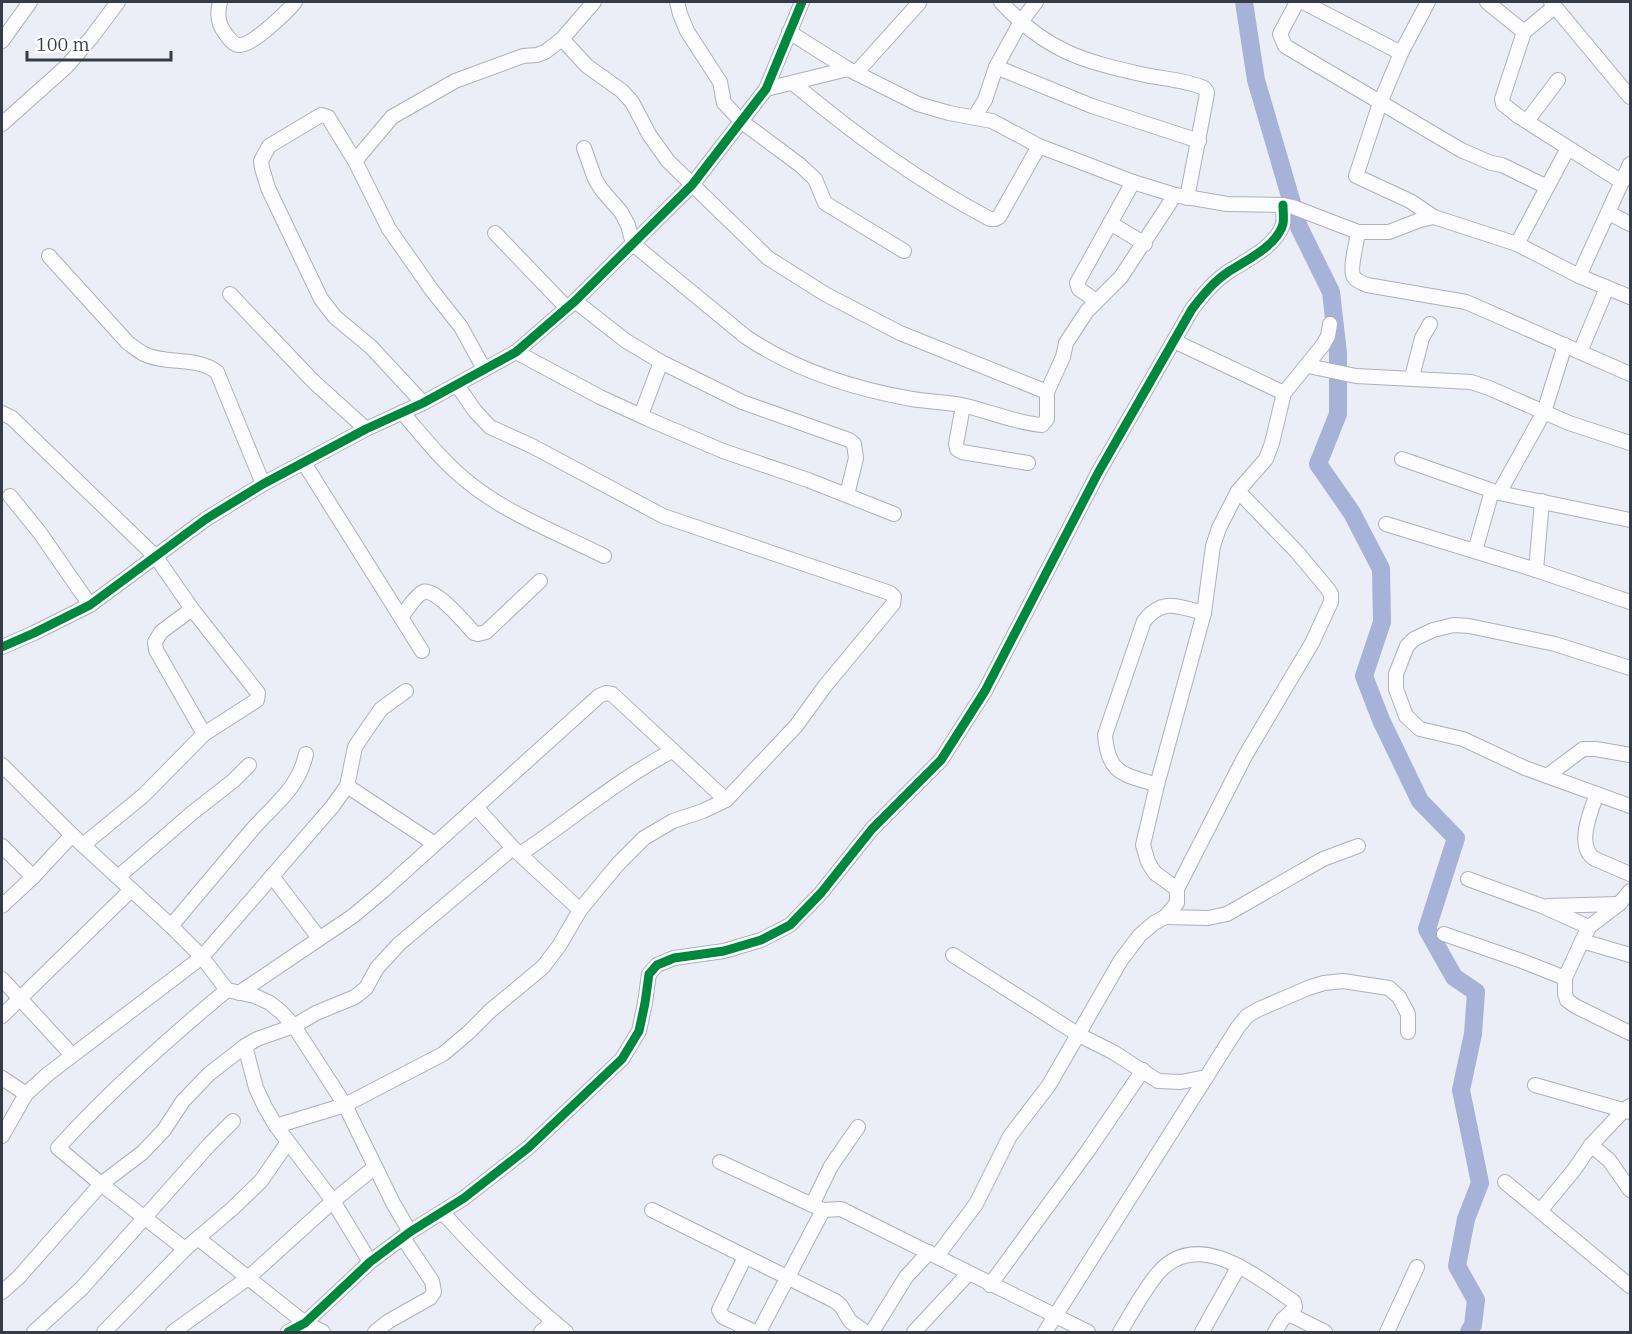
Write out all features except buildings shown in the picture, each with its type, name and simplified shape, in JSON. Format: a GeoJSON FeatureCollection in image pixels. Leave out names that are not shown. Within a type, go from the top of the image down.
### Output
{"type":"FeatureCollection","features":[{"type":"Feature","properties":{"kind":"street"},"geometry":{"type":"LineString","coordinates":[[2,38],[30,2]]}},
{"type":"Feature","properties":{"kind":"street"},"geometry":{"type":"LineString","coordinates":[[2,124],[68,66],[118,2]]}},
{"type":"Feature","properties":{"kind":"street"},"geometry":{"type":"LineString","coordinates":[[220,2],[218,10],[222,29],[234,44],[240,46],[247,44],[282,18],[295,2]]}},
{"type":"Feature","properties":{"kind":"street"},"geometry":{"type":"LineString","coordinates":[[355,161],[392,117],[455,81],[523,56],[545,52],[562,39],[594,2]]}},
{"type":"Feature","properties":{"kind":"street"},"geometry":{"type":"LineString","coordinates":[[677,2],[687,31],[720,82],[724,103],[742,122],[800,165],[815,179],[825,203],[904,251]]}},
{"type":"Feature","properties":{"kind":"street"},"geometry":{"type":"LineString","coordinates":[[2,647],[90,605],[206,519],[263,484],[366,429],[423,403],[516,352],[571,305],[692,185],[766,89],[802,2]]}},
{"type":"Feature","properties":{"kind":"street"},"geometry":{"type":"LineString","coordinates":[[584,148],[595,179],[621,212],[628,225],[633,244],[746,337],[766,350],[864,389],[963,406],[1042,425],[1047,419],[1047,392],[1063,357],[1066,343],[1087,311],[1121,277],[1181,197],[1199,141],[1207,92],[1204,88],[1086,61],[1057,49],[1020,23],[1001,2]]}},
{"type":"Feature","properties":{"kind":"street"},"geometry":{"type":"LineString","coordinates":[[975,116],[985,100],[996,67],[1020,23],[1036,2]]}},
{"type":"Feature","properties":{"kind":"street"},"geometry":{"type":"LineString","coordinates":[[1297,2],[1280,34],[1285,46],[1461,150],[1491,164],[1502,165],[1547,187]]}},
{"type":"Feature","properties":{"kind":"street"},"geometry":{"type":"LineString","coordinates":[[1302,2],[1401,53]]}},
{"type":"Feature","properties":{"kind":"street"},"geometry":{"type":"LineString","coordinates":[[1428,2],[1401,53],[1380,103],[1356,176],[1410,201],[1434,217],[1517,244],[1580,276],[1630,297]]}},
{"type":"Feature","properties":{"kind":"street"},"geometry":{"type":"LineString","coordinates":[[1487,2],[1524,32]]}},
{"type":"Feature","properties":{"kind":"street"},"geometry":{"type":"LineString","coordinates":[[766,89],[852,71],[919,3]]}},
{"type":"Feature","properties":{"kind":"street"},"geometry":{"type":"LineString","coordinates":[[1622,182],[1527,121],[1503,104],[1502,99],[1524,32],[1553,4],[1630,96]]}},
{"type":"Feature","properties":{"kind":"street"},"geometry":{"type":"LineString","coordinates":[[789,32],[852,71],[918,104],[949,113],[975,116],[992,121],[1039,146],[1132,182],[1181,197],[1227,204],[1283,205],[1358,232],[1389,232],[1434,217]]}},
{"type":"Feature","properties":{"kind":"street"},"geometry":{"type":"LineString","coordinates":[[562,39],[587,66],[627,97],[668,161],[768,258],[825,294],[900,333],[1047,392]]}},
{"type":"Feature","properties":{"kind":"street"},"geometry":{"type":"LineString","coordinates":[[996,67],[1092,106],[1199,141]]}},
{"type":"Feature","properties":{"kind":"street"},"geometry":{"type":"LineString","coordinates":[[1527,121],[1558,80]]}},
{"type":"Feature","properties":{"kind":"street"},"geometry":{"type":"LineString","coordinates":[[794,84],[892,160],[947,196],[990,219],[999,217],[1039,146]]}},
{"type":"Feature","properties":{"kind":"street"},"geometry":{"type":"LineString","coordinates":[[985,100],[992,121]]}},
{"type":"Feature","properties":{"kind":"street"},"geometry":{"type":"LineString","coordinates":[[423,403],[371,347],[335,317],[321,299],[268,188],[262,168],[264,154],[269,146],[325,115],[328,117],[355,161],[389,229],[461,327],[484,369]]}},
{"type":"Feature","properties":{"kind":"street"},"geometry":{"type":"LineString","coordinates":[[1517,244],[1568,148]]}},
{"type":"Feature","properties":{"kind":"street"},"geometry":{"type":"LineString","coordinates":[[1580,276],[1630,164]]}},
{"type":"Feature","properties":{"kind":"street"},"geometry":{"type":"LineString","coordinates":[[1096,301],[1079,289],[1077,283],[1132,182]]}},
{"type":"Feature","properties":{"kind":"street"},"geometry":{"type":"LineString","coordinates":[[288,1332],[305,1323],[370,1262],[443,1213],[528,1148],[622,1059],[639,1031],[649,974],[657,965],[674,958],[724,951],[761,940],[790,925],[820,893],[872,829],[941,760],[985,691],[1098,473],[1192,309],[1207,290],[1226,273],[1259,253],[1278,233],[1282,224],[1283,205]]}},
{"type":"Feature","properties":{"kind":"street"},"geometry":{"type":"LineString","coordinates":[[1609,213],[1630,224]]}},
{"type":"Feature","properties":{"kind":"street"},"geometry":{"type":"LineString","coordinates":[[1110,223],[1145,244]]}},
{"type":"Feature","properties":{"kind":"street"},"geometry":{"type":"LineString","coordinates":[[1358,232],[1352,270],[1354,277],[1359,281],[1367,285],[1466,302],[1630,374]]}},
{"type":"Feature","properties":{"kind":"street"},"geometry":{"type":"LineString","coordinates":[[495,233],[571,305],[661,362],[742,402],[849,440],[854,444],[856,458],[847,495]]}},
{"type":"Feature","properties":{"kind":"street"},"geometry":{"type":"LineString","coordinates":[[49,256],[128,343],[142,354],[154,358],[208,365],[217,372],[263,484]]}},
{"type":"Feature","properties":{"kind":"street"},"geometry":{"type":"LineString","coordinates":[[1580,352],[1607,288]]}},
{"type":"Feature","properties":{"kind":"street"},"geometry":{"type":"LineString","coordinates":[[231,294],[314,382],[366,429]]}},
{"type":"Feature","properties":{"kind":"street"},"geometry":{"type":"LineString","coordinates":[[1177,889],[1155,873],[1148,862],[1143,844],[1204,613],[1213,546],[1219,528],[1238,491],[1266,459],[1284,393],[1308,366],[1328,336],[1330,324]]}},
{"type":"Feature","properties":{"kind":"street"},"geometry":{"type":"LineString","coordinates":[[1412,377],[1422,338],[1430,324]]}},
{"type":"Feature","properties":{"kind":"street"},"geometry":{"type":"LineString","coordinates":[[1174,341],[1284,393]]}},
{"type":"Feature","properties":{"kind":"street"},"geometry":{"type":"LineString","coordinates":[[1475,551],[1496,492],[1544,412],[1565,345]]}},
{"type":"Feature","properties":{"kind":"street"},"geometry":{"type":"LineString","coordinates":[[516,352],[641,416],[723,451],[894,514]]}},
{"type":"Feature","properties":{"kind":"street"},"geometry":{"type":"LineString","coordinates":[[641,416],[661,362]]}},
{"type":"Feature","properties":{"kind":"street"},"geometry":{"type":"LineString","coordinates":[[1308,366],[1356,376],[1412,377],[1471,382],[1569,423],[1630,443]]}},
{"type":"Feature","properties":{"kind":"street"},"geometry":{"type":"LineString","coordinates":[[276,1126],[345,1105],[443,1054],[452,1047],[490,1011],[543,967],[559,946],[580,910],[618,864],[644,838],[673,821],[726,801],[796,726],[825,686],[893,604],[894,597],[890,593],[663,516],[532,446],[490,427],[475,411],[457,385]]}},
{"type":"Feature","properties":{"kind":"street"},"geometry":{"type":"LineString","coordinates":[[963,406],[957,449],[962,452],[1028,463]]}},
{"type":"Feature","properties":{"kind":"street"},"geometry":{"type":"LineString","coordinates":[[402,412],[440,457],[463,478],[492,499],[604,556]]}},
{"type":"Feature","properties":{"kind":"street"},"geometry":{"type":"LineString","coordinates":[[2,413],[12,418],[156,557],[192,609],[258,693],[257,700],[204,734],[144,795],[83,845]]}},
{"type":"Feature","properties":{"kind":"street"},"geometry":{"type":"LineString","coordinates":[[1402,459],[1496,492],[1630,520]]}},
{"type":"Feature","properties":{"kind":"street"},"geometry":{"type":"LineString","coordinates":[[304,463],[422,651]]}},
{"type":"Feature","properties":{"kind":"street"},"geometry":{"type":"LineString","coordinates":[[872,1332],[906,1277],[933,1254],[976,1204],[1010,1136],[1049,1086],[1121,960],[1140,935],[1165,917],[1177,903],[1177,889],[1245,756],[1312,643],[1331,602],[1331,594],[1297,552],[1238,491]]}},
{"type":"Feature","properties":{"kind":"street"},"geometry":{"type":"LineString","coordinates":[[10,496],[40,533],[90,605]]}},
{"type":"Feature","properties":{"kind":"street"},"geometry":{"type":"LineString","coordinates":[[1536,570],[1542,501]]}},
{"type":"Feature","properties":{"kind":"street"},"geometry":{"type":"LineString","coordinates":[[1386,524],[1536,570],[1630,602]]}},
{"type":"Feature","properties":{"kind":"street"},"geometry":{"type":"LineString","coordinates":[[401,617],[420,594],[430,591],[452,608],[474,633],[486,632],[540,581]]}},
{"type":"Feature","properties":{"kind":"street"},"geometry":{"type":"LineString","coordinates":[[1157,785],[1121,774],[1109,756],[1105,735],[1144,621],[1152,611],[1171,605],[1204,613]]}},
{"type":"Feature","properties":{"kind":"street"},"geometry":{"type":"LineString","coordinates":[[192,609],[161,632],[155,642],[156,650],[204,734]]}},
{"type":"Feature","properties":{"kind":"street"},"geometry":{"type":"LineString","coordinates":[[1630,668],[1555,644],[1454,625],[1433,630],[1414,639],[1407,646],[1396,674],[1396,689],[1406,716],[1420,729],[1463,739],[1547,776],[1630,806]]}},
{"type":"Feature","properties":{"kind":"street"},"geometry":{"type":"LineString","coordinates":[[2,1136],[26,1094],[72,1055],[202,957],[332,807],[347,786],[355,747],[360,739],[381,709],[406,691]]}},
{"type":"Feature","properties":{"kind":"street"},"geometry":{"type":"LineString","coordinates":[[185,1249],[58,1148],[83,1120],[158,1048],[233,991],[361,909],[599,696],[606,693],[612,694],[726,801]]}},
{"type":"Feature","properties":{"kind":"street"},"geometry":{"type":"LineString","coordinates":[[1547,776],[1583,749],[1630,755]]}},
{"type":"Feature","properties":{"kind":"street"},"geometry":{"type":"LineString","coordinates":[[2,1292],[18,1278],[101,1184],[142,1153],[164,1130],[183,1101],[209,1074],[257,1039],[294,1026],[316,1013],[355,997],[366,988],[377,968],[399,944],[495,864],[571,819],[615,785],[672,751]]}},
{"type":"Feature","properties":{"kind":"street"},"geometry":{"type":"LineString","coordinates":[[171,926],[296,782],[302,771],[306,754]]}},
{"type":"Feature","properties":{"kind":"street"},"geometry":{"type":"LineString","coordinates":[[2,765],[72,836],[171,926],[233,991],[255,996],[270,1003],[294,1026],[345,1105],[407,1235],[432,1281],[434,1292],[430,1298],[389,1321],[375,1332]]}},
{"type":"Feature","properties":{"kind":"street"},"geometry":{"type":"LineString","coordinates":[[118,877],[192,813],[228,786],[249,765]]}},
{"type":"Feature","properties":{"kind":"street"},"geometry":{"type":"LineString","coordinates":[[347,786],[435,844]]}},
{"type":"Feature","properties":{"kind":"street"},"geometry":{"type":"LineString","coordinates":[[1597,794],[1585,828],[1590,856],[1630,874]]}},
{"type":"Feature","properties":{"kind":"street"},"geometry":{"type":"LineString","coordinates":[[476,807],[517,851],[580,910]]}},
{"type":"Feature","properties":{"kind":"street"},"geometry":{"type":"LineString","coordinates":[[495,864],[498,832]]}},
{"type":"Feature","properties":{"kind":"street"},"geometry":{"type":"LineString","coordinates":[[2,906],[72,836]]}},
{"type":"Feature","properties":{"kind":"street"},"geometry":{"type":"LineString","coordinates":[[2,846],[33,877]]}},
{"type":"Feature","properties":{"kind":"street"},"geometry":{"type":"LineString","coordinates":[[1165,917],[1208,918],[1227,914],[1323,859],[1358,846]]}},
{"type":"Feature","properties":{"kind":"street"},"geometry":{"type":"LineString","coordinates":[[272,876],[319,938]]}},
{"type":"Feature","properties":{"kind":"street"},"geometry":{"type":"LineString","coordinates":[[1468,879],[1542,906],[1589,927]]}},
{"type":"Feature","properties":{"kind":"street"},"geometry":{"type":"LineString","coordinates":[[2,1016],[131,890]]}},
{"type":"Feature","properties":{"kind":"street"},"geometry":{"type":"LineString","coordinates":[[1630,891],[1619,904],[1589,927],[1566,978],[1565,994],[1567,1000],[1630,1033]]}},
{"type":"Feature","properties":{"kind":"street"},"geometry":{"type":"LineString","coordinates":[[1542,906],[1619,904]]}},
{"type":"Feature","properties":{"kind":"street"},"geometry":{"type":"LineString","coordinates":[[1444,934],[1566,978]]}},
{"type":"Feature","properties":{"kind":"street"},"geometry":{"type":"LineString","coordinates":[[1581,941],[1630,955]]}},
{"type":"Feature","properties":{"kind":"street"},"geometry":{"type":"LineString","coordinates":[[953,955],[1079,1035],[1113,1052],[1158,1081],[1181,1082],[1206,1077]]}},
{"type":"Feature","properties":{"kind":"street"},"geometry":{"type":"LineString","coordinates":[[2,979],[72,1055]]}},
{"type":"Feature","properties":{"kind":"street"},"geometry":{"type":"LineString","coordinates":[[1045,1332],[1247,1016],[1324,983],[1343,981],[1389,988],[1399,997],[1408,1014],[1408,1032]]}},
{"type":"Feature","properties":{"kind":"street"},"geometry":{"type":"LineString","coordinates":[[245,1046],[256,1088],[276,1126],[333,1201],[370,1262]]}},
{"type":"Feature","properties":{"kind":"street"},"geometry":{"type":"LineString","coordinates":[[990,1285],[1143,1070]]}},
{"type":"Feature","properties":{"kind":"street"},"geometry":{"type":"LineString","coordinates":[[2,1078],[26,1094]]}},
{"type":"Feature","properties":{"kind":"street"},"geometry":{"type":"LineString","coordinates":[[1535,1086],[1628,1109]]}},
{"type":"Feature","properties":{"kind":"street"},"geometry":{"type":"LineString","coordinates":[[1540,1211],[1591,1146],[1628,1109]]}},
{"type":"Feature","properties":{"kind":"street"},"geometry":{"type":"LineString","coordinates":[[33,1332],[82,1288],[232,1121]]}},
{"type":"Feature","properties":{"kind":"street"},"geometry":{"type":"LineString","coordinates":[[745,1257],[719,1311],[723,1317],[757,1332],[787,1277],[817,1207],[831,1166],[858,1127]]}},
{"type":"Feature","properties":{"kind":"street"},"geometry":{"type":"LineString","coordinates":[[104,1332],[185,1249],[199,1239],[261,1181],[288,1142]]}},
{"type":"Feature","properties":{"kind":"street"},"geometry":{"type":"LineString","coordinates":[[1591,1146],[1610,1160],[1630,1190]]}},
{"type":"Feature","properties":{"kind":"street"},"geometry":{"type":"LineString","coordinates":[[720,1162],[817,1207],[841,1209],[1088,1332]]}},
{"type":"Feature","properties":{"kind":"street"},"geometry":{"type":"LineString","coordinates":[[173,1332],[248,1278],[333,1201],[375,1167]]}},
{"type":"Feature","properties":{"kind":"street"},"geometry":{"type":"LineString","coordinates":[[1505,1182],[1630,1286]]}},
{"type":"Feature","properties":{"kind":"street"},"geometry":{"type":"LineString","coordinates":[[652,1210],[835,1301],[842,1306],[850,1321],[865,1332]]}},
{"type":"Feature","properties":{"kind":"street"},"geometry":{"type":"LineString","coordinates":[[443,1213],[487,1261],[566,1332]]}},
{"type":"Feature","properties":{"kind":"street"},"geometry":{"type":"LineString","coordinates":[[199,1239],[305,1323],[323,1332]]}},
{"type":"Feature","properties":{"kind":"street"},"geometry":{"type":"LineString","coordinates":[[1120,1332],[1160,1271],[1174,1260],[1186,1255],[1221,1258],[1239,1266],[1294,1302],[1295,1307],[1282,1320],[1275,1332]]}},
{"type":"Feature","properties":{"kind":"street"},"geometry":{"type":"LineString","coordinates":[[1202,1332],[1239,1266]]}},
{"type":"Feature","properties":{"kind":"street"},"geometry":{"type":"LineString","coordinates":[[1388,1332],[1417,1267]]}},
{"type":"Feature","properties":{"kind":"street"},"geometry":{"type":"LineString","coordinates":[[914,1332],[968,1274]]}},
{"type":"Feature","properties":{"kind":"street"},"geometry":{"type":"LineString","coordinates":[[1290,1314],[1324,1332]]}},
{"type":"Feature","properties":{"kind":"street"},"geometry":{"type":"LineString","coordinates":[[542,1332],[553,1322]]}},
{"type":"Feature","properties":{"kind":"waterway"},"geometry":{"type":"LineString","coordinates":[[1244,2],[1256,80],[1299,227],[1331,292],[1338,353],[1338,414],[1318,464],[1352,513],[1381,569],[1382,622],[1364,676],[1381,720],[1420,801],[1456,838],[1427,929],[1454,977],[1476,992],[1473,1034],[1461,1090],[1480,1183],[1466,1219],[1457,1266],[1476,1300],[1473,1325],[1469,1332]]}},
{"type":"Feature","properties":{"kind":"cycle path"},"geometry":{"type":"LineString","coordinates":[[2,647],[90,605],[206,519],[263,484],[366,429],[423,403],[516,352],[575,301],[692,185],[766,89],[802,2]]}},
{"type":"Feature","properties":{"kind":"cycle path"},"geometry":{"type":"LineString","coordinates":[[288,1332],[305,1323],[370,1262],[410,1232],[464,1198],[528,1148],[622,1059],[639,1031],[649,974],[657,965],[674,958],[724,951],[761,940],[790,925],[821,893],[872,829],[941,760],[985,691],[1098,473],[1192,309],[1218,280],[1260,252],[1274,239],[1283,224],[1283,205]]}}]}
